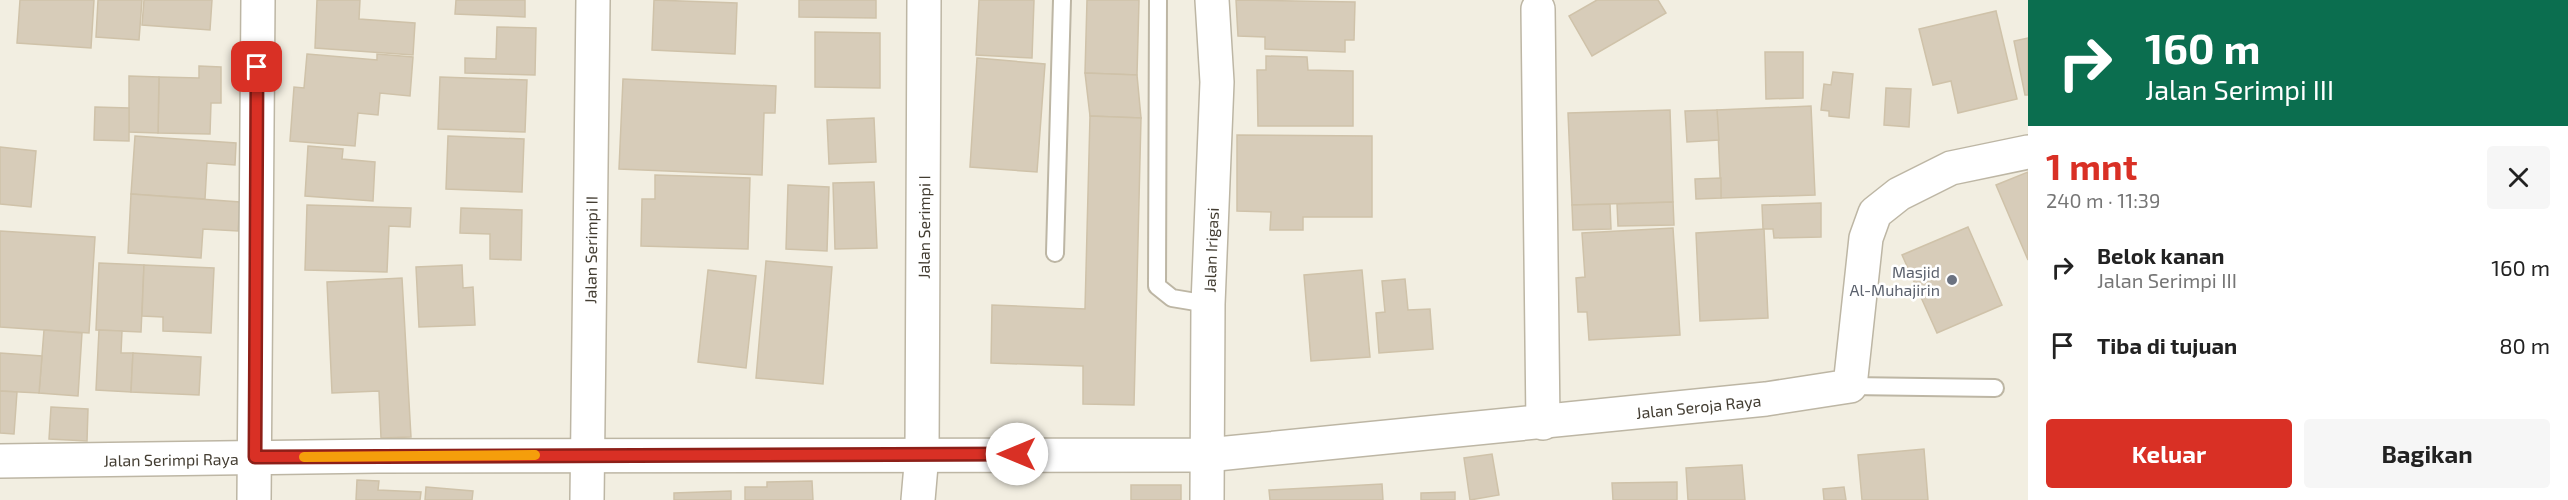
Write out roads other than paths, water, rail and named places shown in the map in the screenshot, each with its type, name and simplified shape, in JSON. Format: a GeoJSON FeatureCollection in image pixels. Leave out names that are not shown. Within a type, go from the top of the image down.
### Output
{"type":"FeatureCollection","features":[{"type":"Feature","properties":{"kind":"street"},"geometry":{"type":"LineString","coordinates":[[254,500],[258,0]]}},
{"type":"Feature","properties":{"kind":"street","name":"Jalan Serimpi II"},"geometry":{"type":"LineString","coordinates":[[587,500],[590,455],[593,0]]}},
{"type":"Feature","properties":{"kind":"street","name":"Jalan Serimpi I"},"geometry":{"type":"LineString","coordinates":[[918,500],[922,454],[924,0]]}},
{"type":"Feature","properties":{"kind":"street","name":"Jalan Irigasi"},"geometry":{"type":"LineString","coordinates":[[1207,500],[1208,304],[1217,82],[1212,0]]}},
{"type":"Feature","properties":{"kind":"street"},"geometry":{"type":"LineString","coordinates":[[1538,9],[1543,423]]}},
{"type":"Feature","properties":{"kind":"street"},"geometry":{"type":"LineString","coordinates":[[1850,386],[1866,238],[1875,213],[1899,194],[1951,168],[2028,152]]}},
{"type":"Feature","properties":{"kind":"street","name":"Jalan Seroja Raya"},"geometry":{"type":"LineString","coordinates":[[1207,455],[1543,423],[1766,399],[1850,386]]}},
{"type":"Feature","properties":{"kind":"street","name":"Jalan Serimpi Raya"},"geometry":{"type":"LineString","coordinates":[[0,461],[590,455],[1207,455]]}},
{"type":"Feature","properties":{"kind":"lane"},"geometry":{"type":"LineString","coordinates":[[1054,253],[1062,0]]}},
{"type":"Feature","properties":{"kind":"lane"},"geometry":{"type":"LineString","coordinates":[[1158,0],[1157,286],[1172,298],[1208,304]]}},
{"type":"Feature","properties":{"kind":"lane"},"geometry":{"type":"LineString","coordinates":[[1850,386],[1995,388]]}},
{"type":"Feature","properties":{"kind":"place","name":"Masjid Al-Muhajirin"},"geometry":{"type":"Point","coordinates":[1952,280]}}]}
